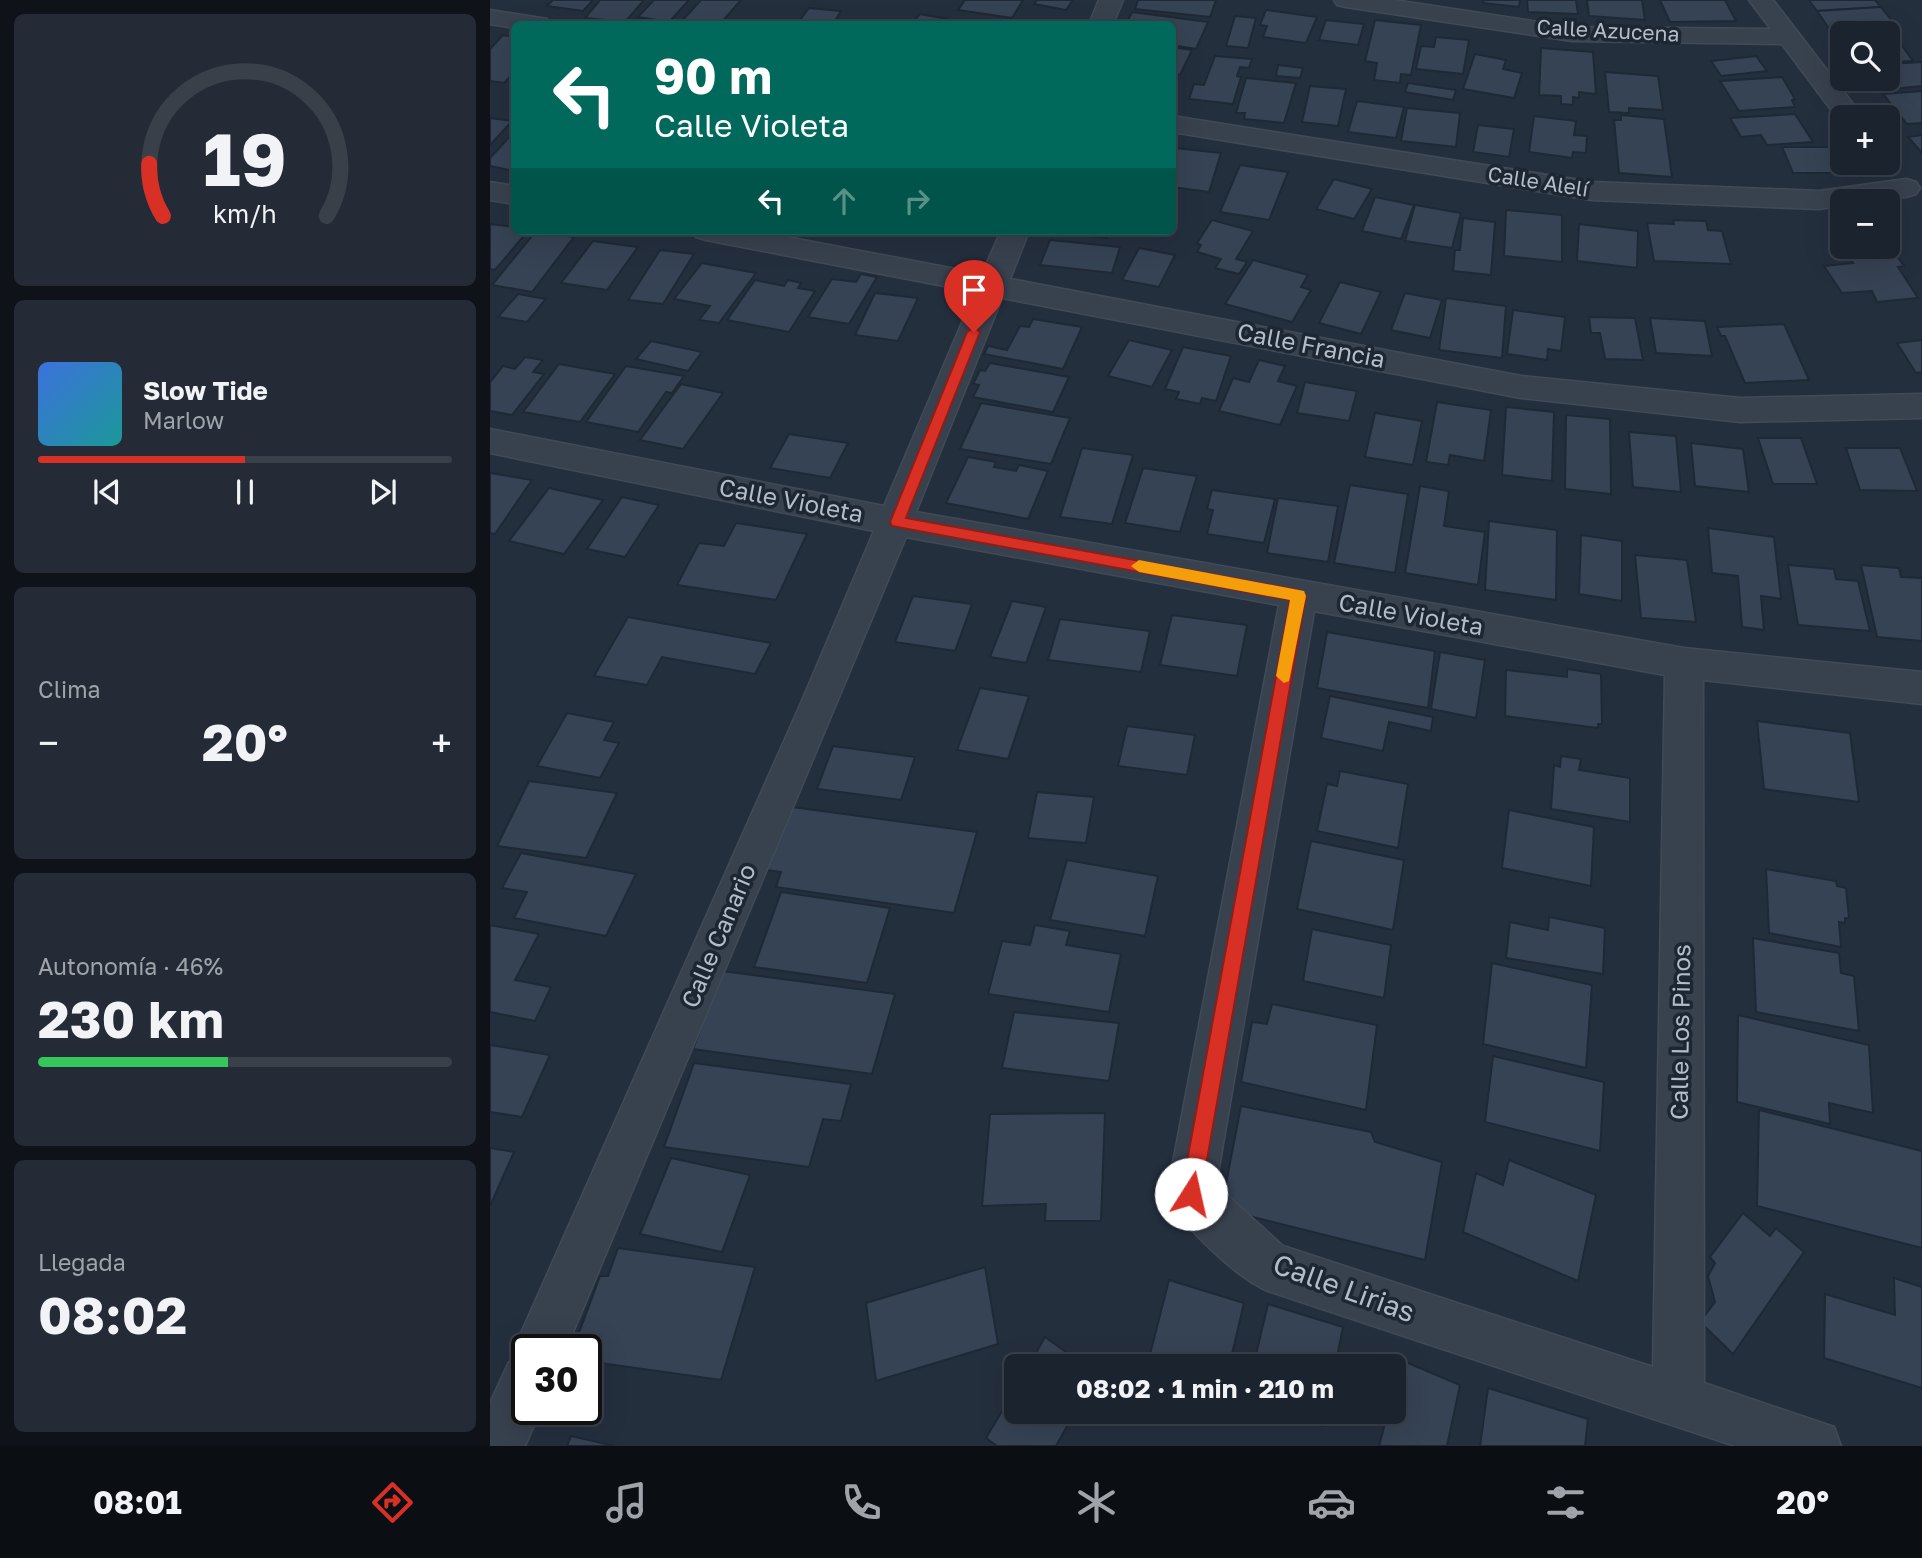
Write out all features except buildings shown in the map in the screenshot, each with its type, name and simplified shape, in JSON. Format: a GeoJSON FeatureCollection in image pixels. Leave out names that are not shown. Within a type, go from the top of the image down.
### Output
{"type":"FeatureCollection","features":[{"type":"Feature","properties":{"kind":"street"},"geometry":{"type":"LineString","coordinates":[[1102,21],[1111,0]]}},
{"type":"Feature","properties":{"kind":"street","name":"Calle Azucena"},"geometry":{"type":"LineString","coordinates":[[1346,0],[1572,34],[1788,37]]}},
{"type":"Feature","properties":{"kind":"street"},"geometry":{"type":"LineString","coordinates":[[1761,0],[1841,105]]}},
{"type":"Feature","properties":{"kind":"street"},"geometry":{"type":"LineString","coordinates":[[490,17],[517,21]]}},
{"type":"Feature","properties":{"kind":"street","name":"Calle Alelí"},"geometry":{"type":"LineString","coordinates":[[1176,125],[1592,191],[1819,200],[1914,199]]}},
{"type":"Feature","properties":{"kind":"street"},"geometry":{"type":"LineString","coordinates":[[1895,175],[1914,199]]}},
{"type":"Feature","properties":{"kind":"street"},"geometry":{"type":"LineString","coordinates":[[490,191],[511,194]]}},
{"type":"Feature","properties":{"kind":"street","name":"Calle Francia"},"geometry":{"type":"LineString","coordinates":[[728,235],[1521,387],[1740,410],[1922,406]]}},
{"type":"Feature","properties":{"kind":"street","name":"Calle Canario"},"geometry":{"type":"LineString","coordinates":[[546,1334],[897,522],[1013,235]]}},
{"type":"Feature","properties":{"kind":"street","name":"Calle Violeta"},"geometry":{"type":"LineString","coordinates":[[490,441],[897,522],[1298,596],[1684,663],[1922,688]]}},
{"type":"Feature","properties":{"kind":"street","name":"Calle Lirias"},"geometry":{"type":"LineString","coordinates":[[1298,596],[1191,1194],[1268,1266],[1815,1446]]}},
{"type":"Feature","properties":{"kind":"street","name":"Calle Los Pinos"},"geometry":{"type":"LineString","coordinates":[[1678,1402],[1684,663]]}},
{"type":"Feature","properties":{"kind":"street"},"geometry":{"type":"LineString","coordinates":[[498,1446],[511,1416]]}},
{"type":"Feature","properties":{"kind":"slow traffic"},"geometry":{"type":"LineString","coordinates":[[1139,566],[1298,596],[1284,676]]}},
{"type":"Feature","properties":{"kind":"route"},"geometry":{"type":"LineString","coordinates":[[974,332],[897,522],[1298,596],[1191,1194]]}}]}
